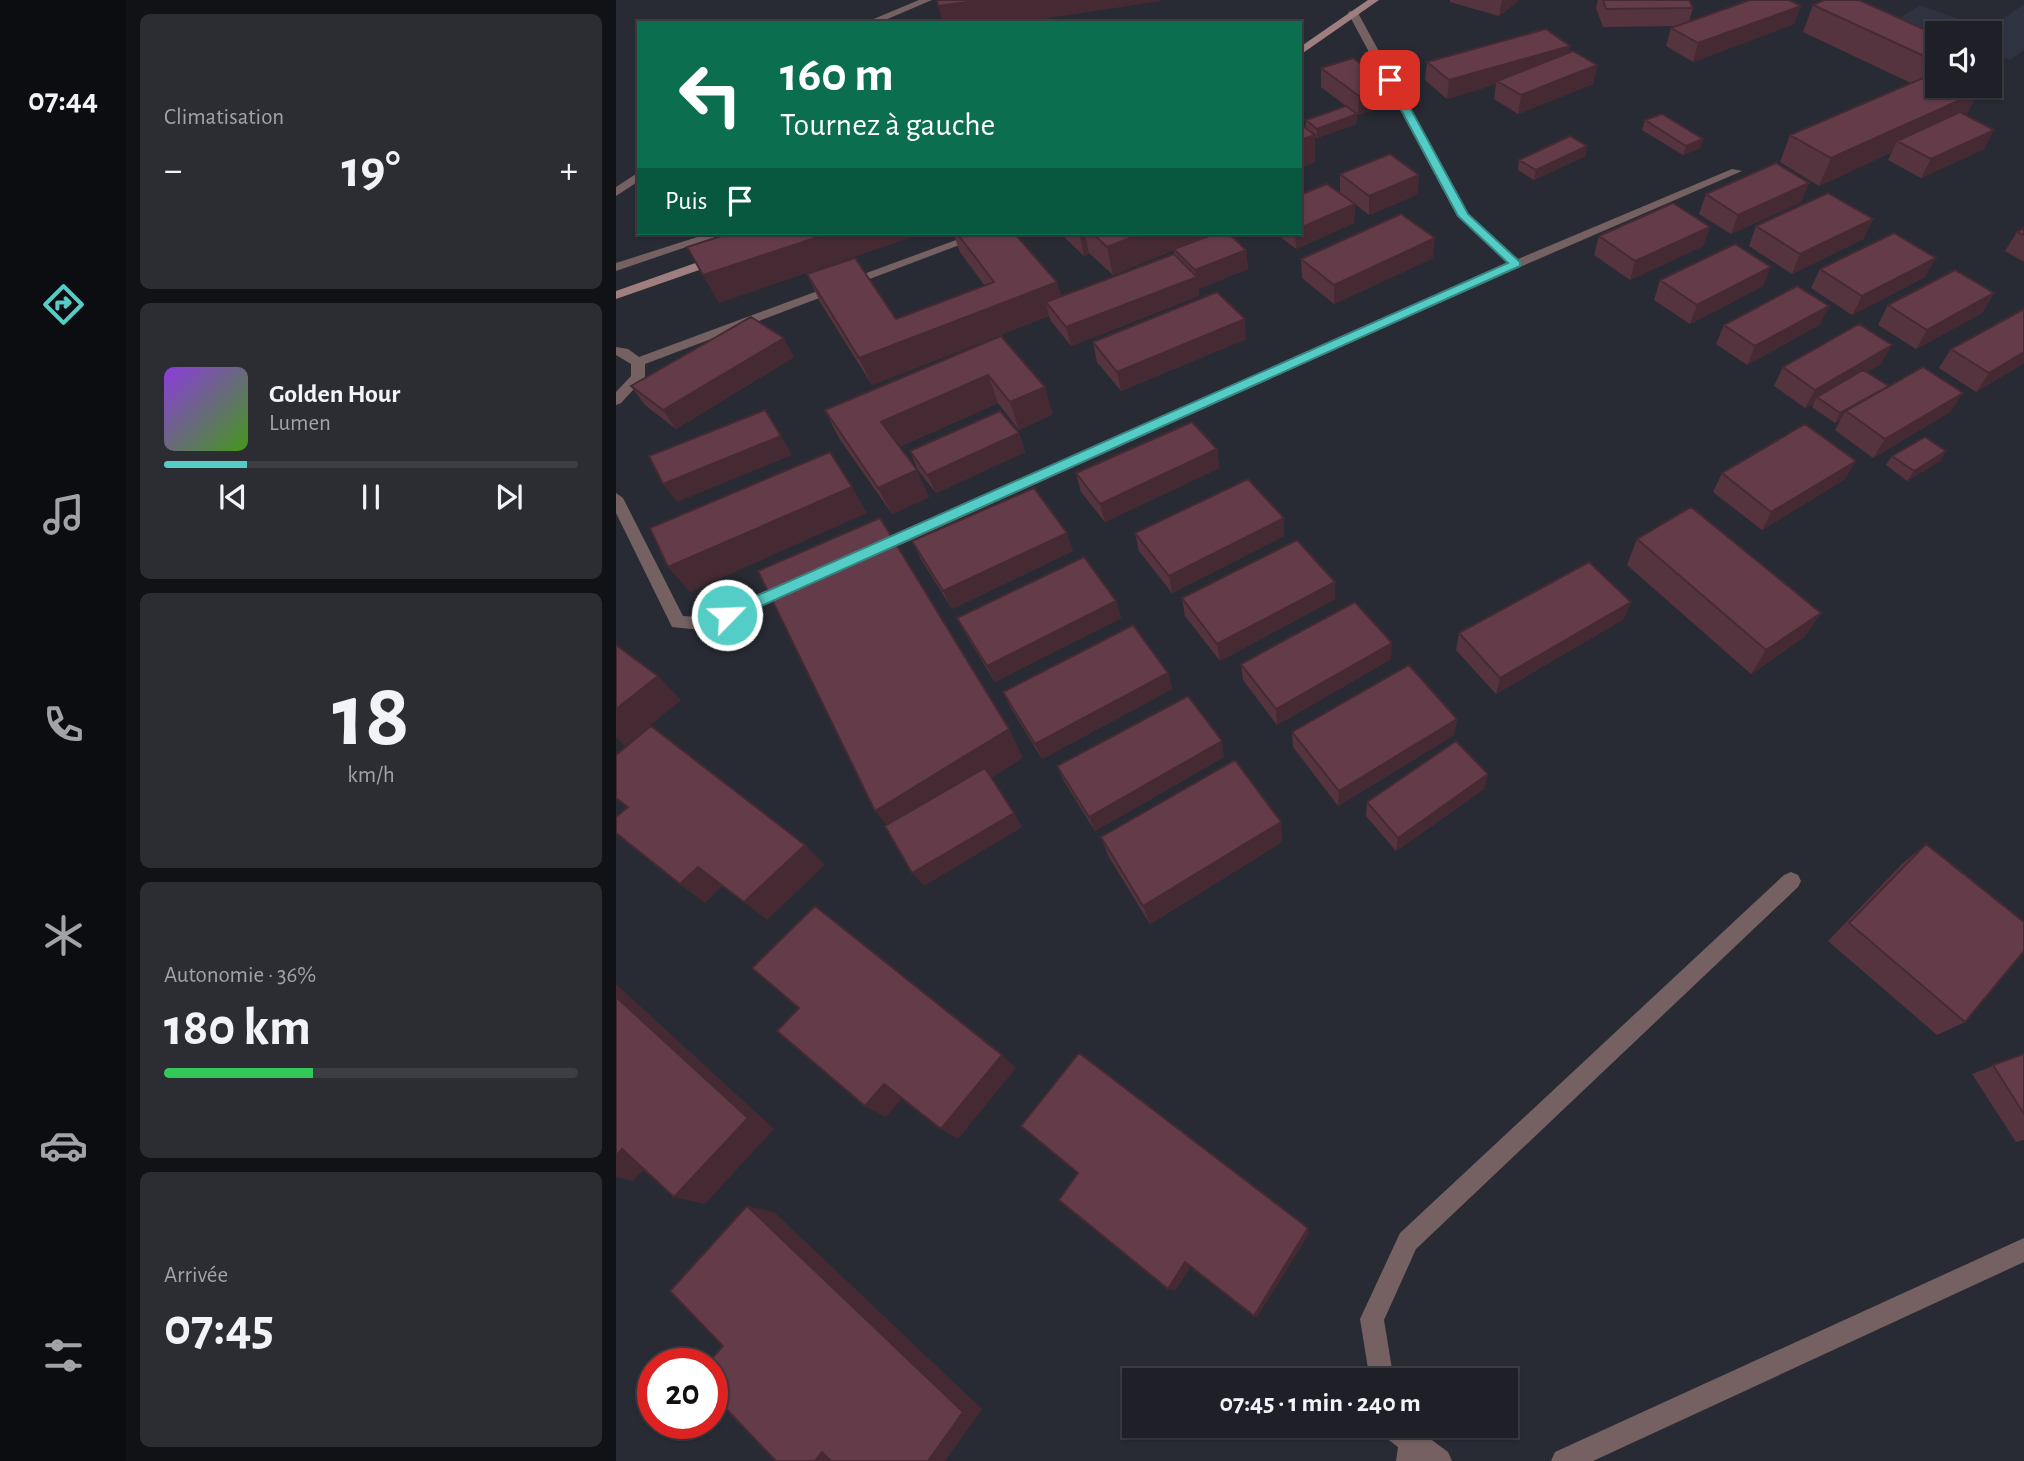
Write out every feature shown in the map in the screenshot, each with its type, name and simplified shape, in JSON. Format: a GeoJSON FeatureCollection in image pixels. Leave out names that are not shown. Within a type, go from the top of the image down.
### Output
{"type":"FeatureCollection","features":[{"type":"Feature","properties":{"kind":"street"},"geometry":{"type":"LineString","coordinates":[[874,21],[927,0]]}},
{"type":"Feature","properties":{"kind":"street"},"geometry":{"type":"LineString","coordinates":[[1302,51],[1374,0]]}},
{"type":"Feature","properties":{"kind":"street"},"geometry":{"type":"LineString","coordinates":[[1353,13],[1463,216],[1516,264]]}},
{"type":"Feature","properties":{"kind":"street"},"geometry":{"type":"LineString","coordinates":[[865,554],[1516,264],[1736,170]]}},
{"type":"Feature","properties":{"kind":"street"},"geometry":{"type":"LineString","coordinates":[[616,193],[637,177]]}},
{"type":"Feature","properties":{"kind":"street"},"geometry":{"type":"LineString","coordinates":[[616,267],[715,235]]}},
{"type":"Feature","properties":{"kind":"street"},"geometry":{"type":"LineString","coordinates":[[638,362],[980,235]]}},
{"type":"Feature","properties":{"kind":"street"},"geometry":{"type":"LineString","coordinates":[[616,295],[730,255]]}},
{"type":"Feature","properties":{"kind":"street"},"geometry":{"type":"LineString","coordinates":[[616,351],[623,352],[638,362]]}},
{"type":"Feature","properties":{"kind":"street"},"geometry":{"type":"LineString","coordinates":[[616,400],[638,377],[638,362]]}},
{"type":"Feature","properties":{"kind":"street"},"geometry":{"type":"LineString","coordinates":[[616,498],[678,622],[701,624],[802,582]]}},
{"type":"Feature","properties":{"kind":"street"},"geometry":{"type":"LineString","coordinates":[[1380,1368],[1373,1319],[1408,1241],[1791,881]]}},
{"type":"Feature","properties":{"kind":"street"},"geometry":{"type":"LineString","coordinates":[[1564,1461],[2024,1250]]}},
{"type":"Feature","properties":{"kind":"street"},"geometry":{"type":"LineString","coordinates":[[1411,1451],[1440,1461]]}},
{"type":"Feature","properties":{"kind":"shaded area"},"geometry":{"type":"Polygon","coordinates":[[[2024,4],[2024,50],[2010,60],[2002,57],[2000,21],[2024,4]]]}},
{"type":"Feature","properties":{"kind":"shaded area"},"geometry":{"type":"Polygon","coordinates":[[[1920,5],[1964,21],[1925,21],[1925,29],[1898,19],[1920,5]]]}},
{"type":"Feature","properties":{"kind":"building"},"geometry":{"type":"Polygon","coordinates":[[[937,0],[983,0],[938,6],[937,0]]]}},
{"type":"Feature","properties":{"kind":"building"},"geometry":{"type":"Polygon","coordinates":[[[1603,0],[1689,0],[1693,8],[1606,9],[1603,0]]]}},
{"type":"Feature","properties":{"kind":"building"},"geometry":{"type":"Polygon","coordinates":[[[1750,0],[1789,0],[1801,6],[1698,43],[1671,28],[1750,0]]]}},
{"type":"Feature","properties":{"kind":"building"},"geometry":{"type":"Polygon","coordinates":[[[1824,0],[1859,0],[1925,30],[1925,56],[1813,5],[1824,0]]]}},
{"type":"Feature","properties":{"kind":"building"},"geometry":{"type":"Polygon","coordinates":[[[1546,29],[1570,46],[1449,80],[1427,62],[1546,29]]]}},
{"type":"Feature","properties":{"kind":"building"},"geometry":{"type":"Polygon","coordinates":[[[1573,51],[1597,65],[1521,95],[1497,81],[1573,51]]]}},
{"type":"Feature","properties":{"kind":"building"},"geometry":{"type":"Polygon","coordinates":[[[1353,58],[1390,85],[1359,96],[1321,68],[1353,58]]]}},
{"type":"Feature","properties":{"kind":"building"},"geometry":{"type":"Polygon","coordinates":[[[1925,77],[1925,98],[1965,98],[1831,158],[1790,135],[1925,77]]]}},
{"type":"Feature","properties":{"kind":"building"},"geometry":{"type":"Polygon","coordinates":[[[1346,106],[1357,114],[1317,129],[1306,120],[1346,106]]]}},
{"type":"Feature","properties":{"kind":"building"},"geometry":{"type":"Polygon","coordinates":[[[1960,112],[1994,130],[1931,159],[1897,141],[1960,112]]]}},
{"type":"Feature","properties":{"kind":"building"},"geometry":{"type":"Polygon","coordinates":[[[1662,114],[1703,139],[1686,146],[1645,120],[1662,114]]]}},
{"type":"Feature","properties":{"kind":"building"},"geometry":{"type":"Polygon","coordinates":[[[1302,125],[1315,135],[1302,139],[1302,125]]]}},
{"type":"Feature","properties":{"kind":"building"},"geometry":{"type":"Polygon","coordinates":[[[1570,136],[1587,146],[1536,170],[1519,160],[1570,136]]]}},
{"type":"Feature","properties":{"kind":"building"},"geometry":{"type":"Polygon","coordinates":[[[1390,154],[1419,175],[1369,196],[1340,174],[1390,154]]]}},
{"type":"Feature","properties":{"kind":"building"},"geometry":{"type":"Polygon","coordinates":[[[1776,163],[1809,183],[1738,215],[1706,194],[1776,163]]]}},
{"type":"Feature","properties":{"kind":"building"},"geometry":{"type":"Polygon","coordinates":[[[1327,184],[1355,204],[1302,227],[1302,194],[1327,184]]]}},
{"type":"Feature","properties":{"kind":"building"},"geometry":{"type":"Polygon","coordinates":[[[1828,193],[1873,219],[1800,254],[1756,226],[1828,193]]]}},
{"type":"Feature","properties":{"kind":"building"},"geometry":{"type":"Polygon","coordinates":[[[1673,203],[1710,227],[1635,261],[1599,236],[1673,203]]]}},
{"type":"Feature","properties":{"kind":"building"},"geometry":{"type":"Polygon","coordinates":[[[1401,214],[1435,238],[1334,285],[1301,259],[1401,214]]]}},
{"type":"Feature","properties":{"kind":"building"},"geometry":{"type":"Polygon","coordinates":[[[1894,233],[1936,258],[1862,296],[1820,269],[1894,233]]]}},
{"type":"Feature","properties":{"kind":"building"},"geometry":{"type":"Polygon","coordinates":[[[725,235],[824,235],[703,275],[687,247],[725,235]]]}},
{"type":"Feature","properties":{"kind":"building"},"geometry":{"type":"Polygon","coordinates":[[[959,235],[1016,235],[1057,282],[859,358],[807,274],[855,258],[896,319],[994,282],[959,235]]]}},
{"type":"Feature","properties":{"kind":"building"},"geometry":{"type":"Polygon","coordinates":[[[1094,235],[1138,235],[1107,247],[1094,235]]]}},
{"type":"Feature","properties":{"kind":"building"},"geometry":{"type":"Polygon","coordinates":[[[1212,235],[1230,235],[1246,250],[1195,270],[1174,249],[1212,235]]]}},
{"type":"Feature","properties":{"kind":"building"},"geometry":{"type":"Polygon","coordinates":[[[1735,244],[1771,267],[1697,305],[1660,280],[1735,244]]]}},
{"type":"Feature","properties":{"kind":"building"},"geometry":{"type":"Polygon","coordinates":[[[1174,254],[1197,277],[1066,327],[1046,302],[1174,254]]]}},
{"type":"Feature","properties":{"kind":"building"},"geometry":{"type":"Polygon","coordinates":[[[1955,270],[1994,293],[1927,330],[1888,305],[1955,270]]]}},
{"type":"Feature","properties":{"kind":"building"},"geometry":{"type":"Polygon","coordinates":[[[1797,286],[1829,306],[1755,346],[1724,325],[1797,286]]]}},
{"type":"Feature","properties":{"kind":"building"},"geometry":{"type":"Polygon","coordinates":[[[1217,292],[1245,319],[1117,372],[1093,342],[1217,292]]]}},
{"type":"Feature","properties":{"kind":"building"},"geometry":{"type":"Polygon","coordinates":[[[2024,309],[2024,352],[1989,373],[1951,349],[2024,309]]]}},
{"type":"Feature","properties":{"kind":"building"},"geometry":{"type":"Polygon","coordinates":[[[751,317],[784,338],[663,410],[631,386],[751,317]]]}},
{"type":"Feature","properties":{"kind":"building"},"geometry":{"type":"Polygon","coordinates":[[[1859,324],[1892,345],[1815,390],[1783,367],[1859,324]]]}},
{"type":"Feature","properties":{"kind":"building"},"geometry":{"type":"Polygon","coordinates":[[[1001,336],[1045,387],[1010,402],[988,375],[881,422],[917,470],[878,488],[825,410],[1001,336]]]}},
{"type":"Feature","properties":{"kind":"building"},"geometry":{"type":"Polygon","coordinates":[[[1923,367],[1963,393],[1885,439],[1846,411],[1923,367]]]}},
{"type":"Feature","properties":{"kind":"building"},"geometry":{"type":"Polygon","coordinates":[[[1863,370],[1889,386],[1840,413],[1817,397],[1863,370]]]}},
{"type":"Feature","properties":{"kind":"building"},"geometry":{"type":"Polygon","coordinates":[[[765,410],[781,436],[663,484],[649,456],[765,410]]]}},
{"type":"Feature","properties":{"kind":"building"},"geometry":{"type":"Polygon","coordinates":[[[1000,411],[1019,433],[927,475],[910,451],[1000,411]]]}},
{"type":"Feature","properties":{"kind":"building"},"geometry":{"type":"Polygon","coordinates":[[[1192,422],[1217,449],[1100,504],[1076,473],[1192,422]]]}},
{"type":"Feature","properties":{"kind":"building"},"geometry":{"type":"Polygon","coordinates":[[[1805,424],[1856,461],[1771,512],[1722,473],[1805,424]]]}},
{"type":"Feature","properties":{"kind":"building"},"geometry":{"type":"Polygon","coordinates":[[[1925,437],[1946,451],[1914,471],[1892,456],[1925,437]]]}},
{"type":"Feature","properties":{"kind":"building"},"geometry":{"type":"Polygon","coordinates":[[[830,452],[852,487],[668,567],[650,528],[830,452]]]}},
{"type":"Feature","properties":{"kind":"building"},"geometry":{"type":"Polygon","coordinates":[[[1248,479],[1284,518],[1169,576],[1135,533],[1248,479]]]}},
{"type":"Feature","properties":{"kind":"building"},"geometry":{"type":"Polygon","coordinates":[[[1034,488],[1067,533],[943,591],[912,541],[1034,488]]]}},
{"type":"Feature","properties":{"kind":"building"},"geometry":{"type":"Polygon","coordinates":[[[1691,507],[1821,613],[1766,650],[1637,539],[1691,507]]]}},
{"type":"Feature","properties":{"kind":"building"},"geometry":{"type":"Polygon","coordinates":[[[880,518],[1009,729],[875,811],[758,571],[880,518]]]}},
{"type":"Feature","properties":{"kind":"building"},"geometry":{"type":"Polygon","coordinates":[[[1297,540],[1335,582],[1217,644],[1182,598],[1297,540]]]}},
{"type":"Feature","properties":{"kind":"building"},"geometry":{"type":"Polygon","coordinates":[[[1084,557],[1116,601],[987,666],[957,618],[1084,557]]]}},
{"type":"Feature","properties":{"kind":"building"},"geometry":{"type":"Polygon","coordinates":[[[1589,562],[1631,602],[1500,678],[1459,633],[1589,562]]]}},
{"type":"Feature","properties":{"kind":"building"},"geometry":{"type":"Polygon","coordinates":[[[1355,602],[1392,643],[1276,709],[1241,664],[1355,602]]]}},
{"type":"Feature","properties":{"kind":"building"},"geometry":{"type":"Polygon","coordinates":[[[1133,625],[1168,673],[1035,744],[1003,692],[1133,625]]]}},
{"type":"Feature","properties":{"kind":"building"},"geometry":{"type":"Polygon","coordinates":[[[616,645],[658,676],[616,709],[616,645]]]}},
{"type":"Feature","properties":{"kind":"building"},"geometry":{"type":"Polygon","coordinates":[[[1409,665],[1457,719],[1339,791],[1292,732],[1409,665]]]}},
{"type":"Feature","properties":{"kind":"building"},"geometry":{"type":"Polygon","coordinates":[[[1188,696],[1222,741],[1089,817],[1057,766],[1188,696]]]}},
{"type":"Feature","properties":{"kind":"building"},"geometry":{"type":"Polygon","coordinates":[[[651,726],[805,845],[744,902],[698,867],[680,884],[616,833],[616,817],[628,807],[616,798],[616,755],[651,726]]]}},
{"type":"Feature","properties":{"kind":"building"},"geometry":{"type":"Polygon","coordinates":[[[1456,741],[1488,774],[1398,838],[1367,802],[1456,741]]]}},
{"type":"Feature","properties":{"kind":"building"},"geometry":{"type":"Polygon","coordinates":[[[1235,760],[1281,822],[1143,906],[1101,837],[1235,760]]]}},
{"type":"Feature","properties":{"kind":"building"},"geometry":{"type":"Polygon","coordinates":[[[985,768],[1014,813],[912,873],[885,826],[985,768]]]}},
{"type":"Feature","properties":{"kind":"building"},"geometry":{"type":"Polygon","coordinates":[[[1926,844],[2024,922],[2024,951],[1965,1022],[1849,923],[1926,844]]]}},
{"type":"Feature","properties":{"kind":"building"},"geometry":{"type":"Polygon","coordinates":[[[815,906],[1002,1055],[941,1129],[884,1084],[865,1106],[777,1031],[799,1008],[752,968],[815,906]]]}},
{"type":"Feature","properties":{"kind":"building"},"geometry":{"type":"Polygon","coordinates":[[[616,997],[748,1118],[674,1197],[622,1149],[616,1156],[616,997]]]}},
{"type":"Feature","properties":{"kind":"building"},"geometry":{"type":"Polygon","coordinates":[[[1079,1053],[1308,1228],[1254,1316],[1185,1262],[1168,1289],[1059,1200],[1078,1173],[1021,1126],[1079,1053]]]}},
{"type":"Feature","properties":{"kind":"building"},"geometry":{"type":"Polygon","coordinates":[[[2024,1054],[2024,1114],[1993,1065],[2024,1054]]]}},
{"type":"Feature","properties":{"kind":"building"},"geometry":{"type":"Polygon","coordinates":[[[747,1206],[963,1412],[928,1461],[831,1461],[822,1452],[815,1461],[776,1461],[728,1411],[728,1348],[721,1348],[723,1346],[670,1291],[747,1206]]]}},
{"type":"Feature","properties":{"kind":"route"},"geometry":{"type":"LineString","coordinates":[[727,615],[1516,264],[1463,216],[1390,80]]}}]}
